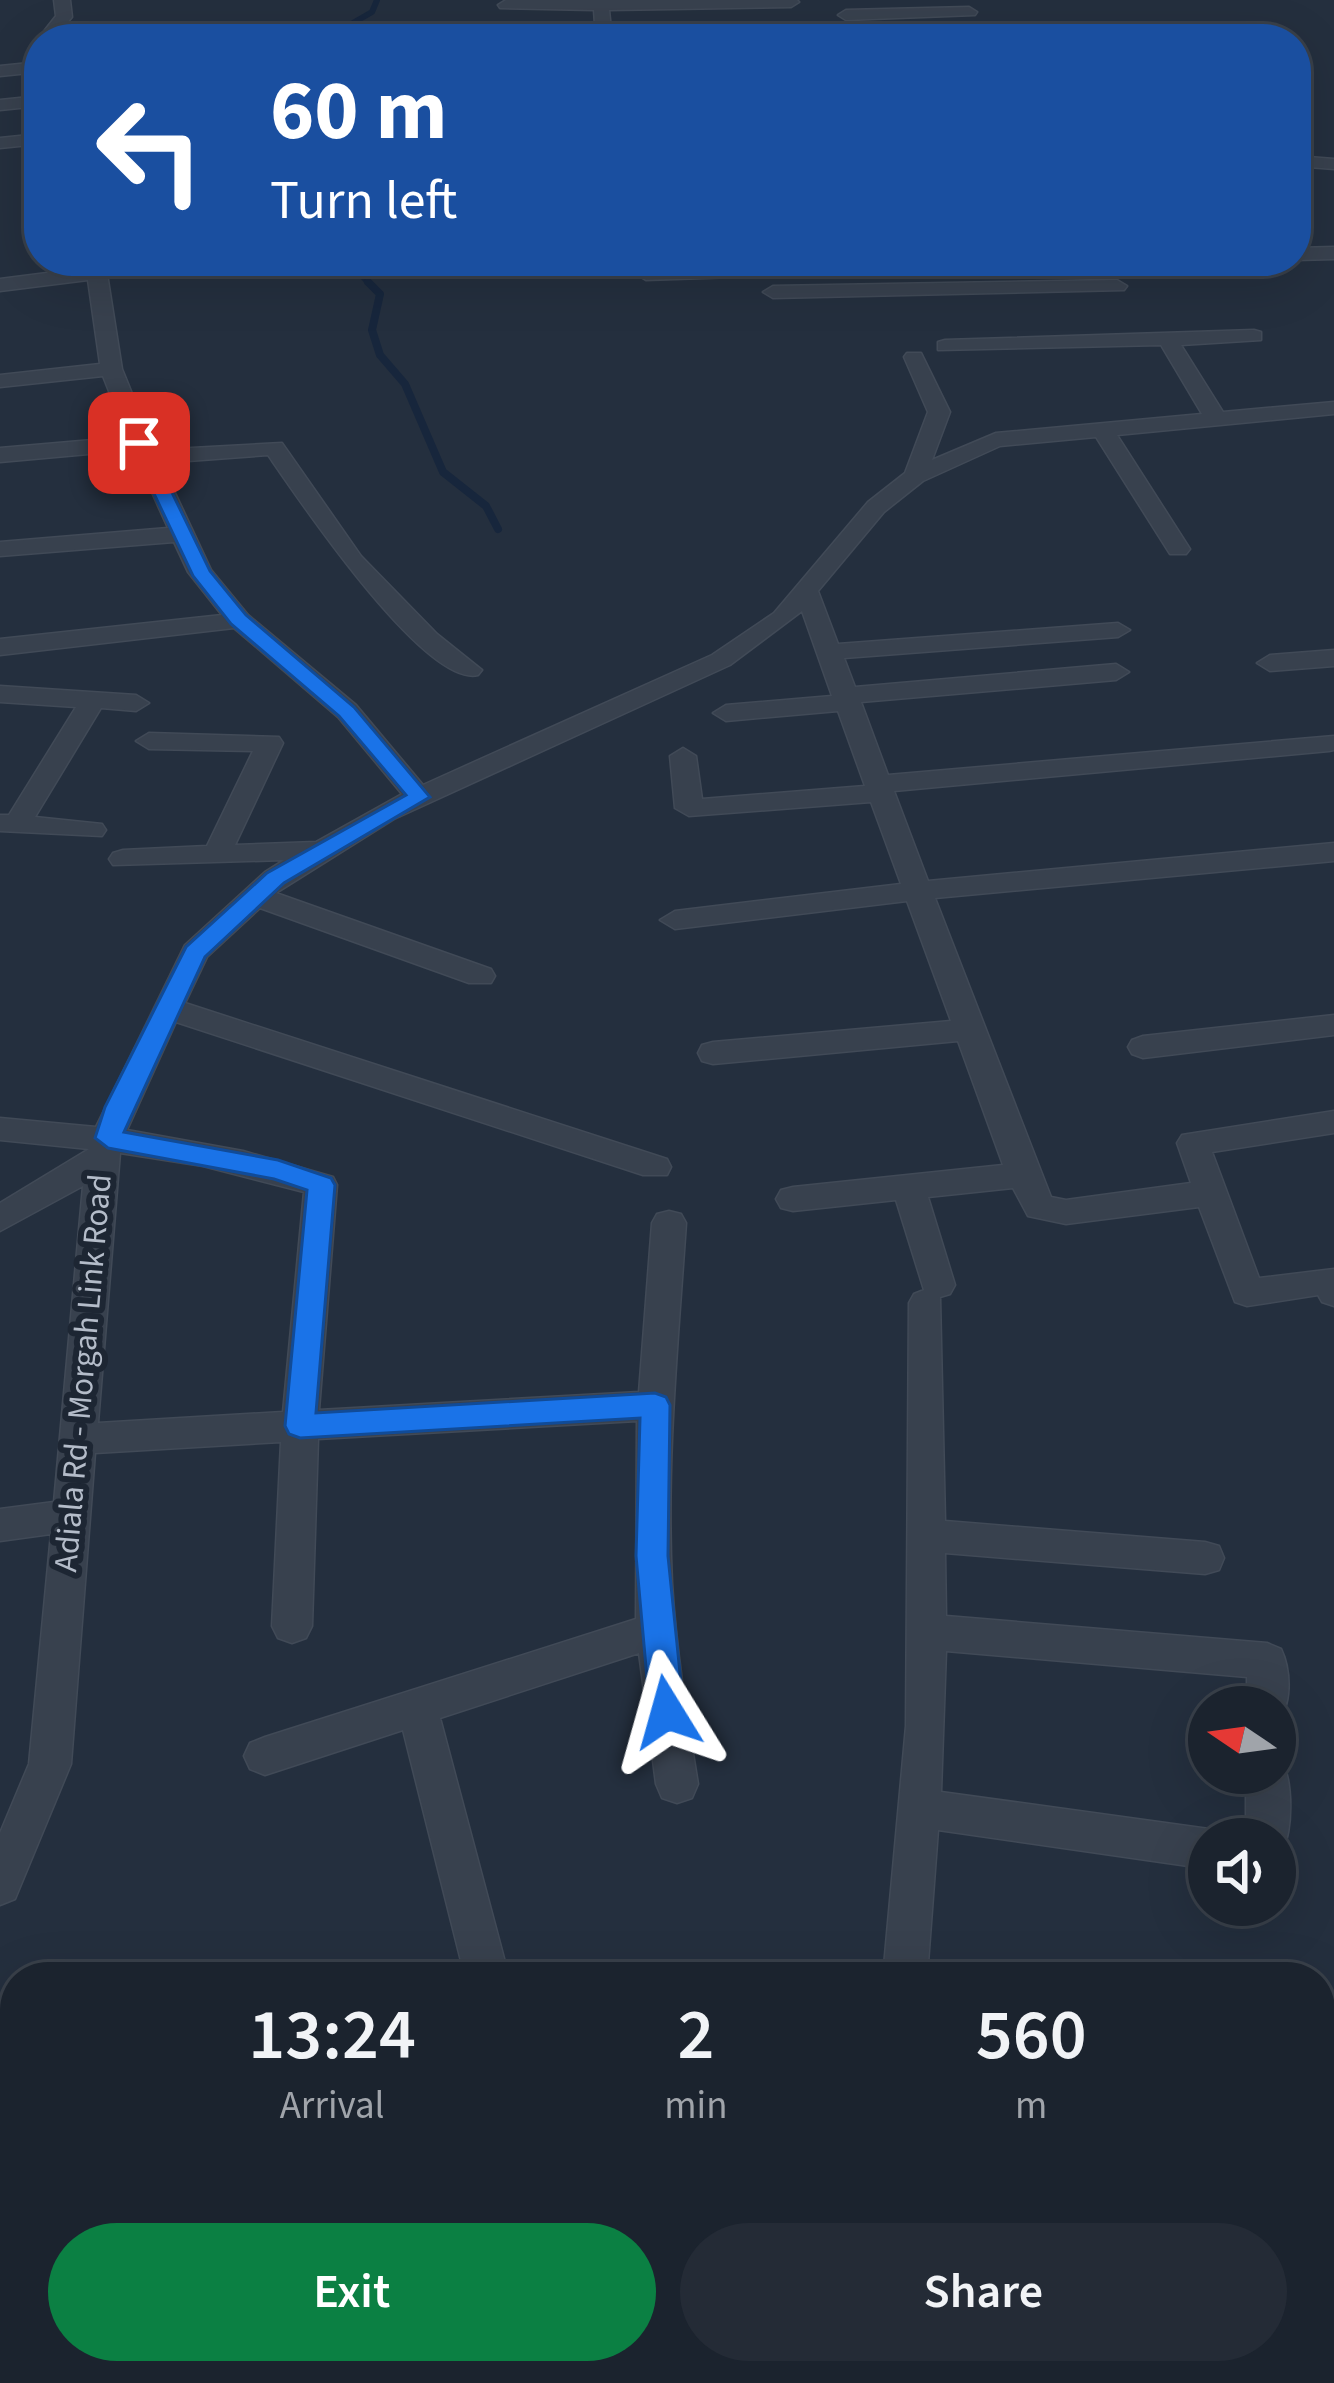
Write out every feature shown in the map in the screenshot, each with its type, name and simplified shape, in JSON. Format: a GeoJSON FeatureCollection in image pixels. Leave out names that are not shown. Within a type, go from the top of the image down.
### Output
{"type":"FeatureCollection","features":[{"type":"Feature","properties":{"kind":"street"},"geometry":{"type":"LineString","coordinates":[[506,5],[792,1]]}},
{"type":"Feature","properties":{"kind":"street"},"geometry":{"type":"LineString","coordinates":[[601,4],[603,24]]}},
{"type":"Feature","properties":{"kind":"street"},"geometry":{"type":"LineString","coordinates":[[847,14],[969,12]]}},
{"type":"Feature","properties":{"kind":"street"},"geometry":{"type":"LineString","coordinates":[[0,286],[50,276]]}},
{"type":"Feature","properties":{"kind":"street"},"geometry":{"type":"LineString","coordinates":[[96,276],[111,369],[142,450],[200,572],[238,620],[347,711],[419,797]]}},
{"type":"Feature","properties":{"kind":"street"},"geometry":{"type":"LineString","coordinates":[[947,276],[952,289]]}},
{"type":"Feature","properties":{"kind":"street"},"geometry":{"type":"LineString","coordinates":[[773,292],[1118,286]]}},
{"type":"Feature","properties":{"kind":"street"},"geometry":{"type":"LineString","coordinates":[[945,346],[1255,335]]}},
{"type":"Feature","properties":{"kind":"street"},"geometry":{"type":"LineString","coordinates":[[1167,338],[1216,419]]}},
{"type":"Feature","properties":{"kind":"street"},"geometry":{"type":"LineString","coordinates":[[914,357],[939,412],[915,476]]}},
{"type":"Feature","properties":{"kind":"street"},"geometry":{"type":"LineString","coordinates":[[0,381],[111,369]]}},
{"type":"Feature","properties":{"kind":"street","name":"Adiala Rd - Morgah Link Road"},"geometry":{"type":"LineString","coordinates":[[0,1884],[50,1765],[105,1149],[118,1107],[195,952],[275,878],[323,849],[419,797],[721,660],[783,618],[876,506],[915,476],[996,440],[1334,408]]}},
{"type":"Feature","properties":{"kind":"street"},"geometry":{"type":"LineString","coordinates":[[1103,430],[1178,550]]}},
{"type":"Feature","properties":{"kind":"street"},"geometry":{"type":"LineString","coordinates":[[0,455],[272,447],[353,561],[428,639],[469,670]]}},
{"type":"Feature","properties":{"kind":"street"},"geometry":{"type":"LineString","coordinates":[[0,549],[181,534]]}},
{"type":"Feature","properties":{"kind":"street"},"geometry":{"type":"LineString","coordinates":[[806,590],[1022,1175],[1040,1207],[1066,1212],[1210,1192]]}},
{"type":"Feature","properties":{"kind":"street"},"geometry":{"type":"LineString","coordinates":[[0,646],[238,620]]}},
{"type":"Feature","properties":{"kind":"street"},"geometry":{"type":"LineString","coordinates":[[829,652],[1118,630]]}},
{"type":"Feature","properties":{"kind":"street"},"geometry":{"type":"LineString","coordinates":[[1270,663],[1334,658]]}},
{"type":"Feature","properties":{"kind":"street"},"geometry":{"type":"LineString","coordinates":[[726,713],[1116,672]]}},
{"type":"Feature","properties":{"kind":"street"},"geometry":{"type":"LineString","coordinates":[[0,694],[136,703]]}},
{"type":"Feature","properties":{"kind":"street"},"geometry":{"type":"LineString","coordinates":[[92,830],[8,823],[93,700]]}},
{"type":"Feature","properties":{"kind":"street"},"geometry":{"type":"LineString","coordinates":[[149,741],[270,743],[217,854]]}},
{"type":"Feature","properties":{"kind":"street"},"geometry":{"type":"LineString","coordinates":[[683,756],[689,808],[1329,743]]}},
{"type":"Feature","properties":{"kind":"street"},"geometry":{"type":"LineString","coordinates":[[122,859],[323,849]]}},
{"type":"Feature","properties":{"kind":"street"},"geometry":{"type":"LineString","coordinates":[[675,920],[918,891],[1334,852]]}},
{"type":"Feature","properties":{"kind":"street"},"geometry":{"type":"LineString","coordinates":[[256,896],[480,976]]}},
{"type":"Feature","properties":{"kind":"street"},"geometry":{"type":"LineString","coordinates":[[167,1007],[655,1167]]}},
{"type":"Feature","properties":{"kind":"street"},"geometry":{"type":"LineString","coordinates":[[1143,1047],[1334,1025]]}},
{"type":"Feature","properties":{"kind":"street"},"geometry":{"type":"LineString","coordinates":[[713,1053],[969,1030]]}},
{"type":"Feature","properties":{"kind":"street"},"geometry":{"type":"LineString","coordinates":[[1334,1122],[1193,1143],[1247,1293],[1328,1280],[1334,1293]]}},
{"type":"Feature","properties":{"kind":"street"},"geometry":{"type":"LineString","coordinates":[[0,1129],[105,1149],[278,1169],[321,1185],[300,1426],[292,1626]]}},
{"type":"Feature","properties":{"kind":"street"},"geometry":{"type":"LineString","coordinates":[[0,1219],[105,1149]]}},
{"type":"Feature","properties":{"kind":"street"},"geometry":{"type":"LineString","coordinates":[[793,1199],[1022,1175]]}},
{"type":"Feature","properties":{"kind":"street"},"geometry":{"type":"LineString","coordinates":[[906,1962],[926,1632],[932,1294],[909,1187]]}},
{"type":"Feature","properties":{"kind":"street"},"geometry":{"type":"LineString","coordinates":[[669,1223],[655,1405],[652,1556],[656,1630],[677,1784]]}},
{"type":"Feature","properties":{"kind":"street"},"geometry":{"type":"LineString","coordinates":[[76,1439],[655,1405]]}},
{"type":"Feature","properties":{"kind":"street"},"geometry":{"type":"LineString","coordinates":[[0,1525],[70,1516]]}},
{"type":"Feature","properties":{"kind":"street"},"geometry":{"type":"LineString","coordinates":[[926,1535],[1205,1558]]}},
{"type":"Feature","properties":{"kind":"street"},"geometry":{"type":"LineString","coordinates":[[265,1756],[656,1630]]}},
{"type":"Feature","properties":{"kind":"street"},"geometry":{"type":"LineString","coordinates":[[926,1632],[1267,1661],[1267,1686]]}},
{"type":"Feature","properties":{"kind":"street"},"geometry":{"type":"LineString","coordinates":[[417,1706],[483,1962]]}},
{"type":"Feature","properties":{"kind":"street"},"geometry":{"type":"LineString","coordinates":[[919,1808],[1188,1846]]}},
{"type":"Feature","properties":{"kind":"waterway"},"geometry":{"type":"LineString","coordinates":[[351,24],[372,12],[377,0]]}},
{"type":"Feature","properties":{"kind":"waterway"},"geometry":{"type":"LineString","coordinates":[[362,276],[380,294],[372,330],[380,355],[405,384],[443,472],[486,506],[498,529]]}},
{"type":"Feature","properties":{"kind":"route"},"geometry":{"type":"LineString","coordinates":[[139,443],[200,572],[238,620],[347,711],[419,797],[275,878],[195,952],[118,1107],[108,1138],[278,1169],[321,1185],[300,1426],[655,1405],[652,1556],[667,1712]]}}]}
